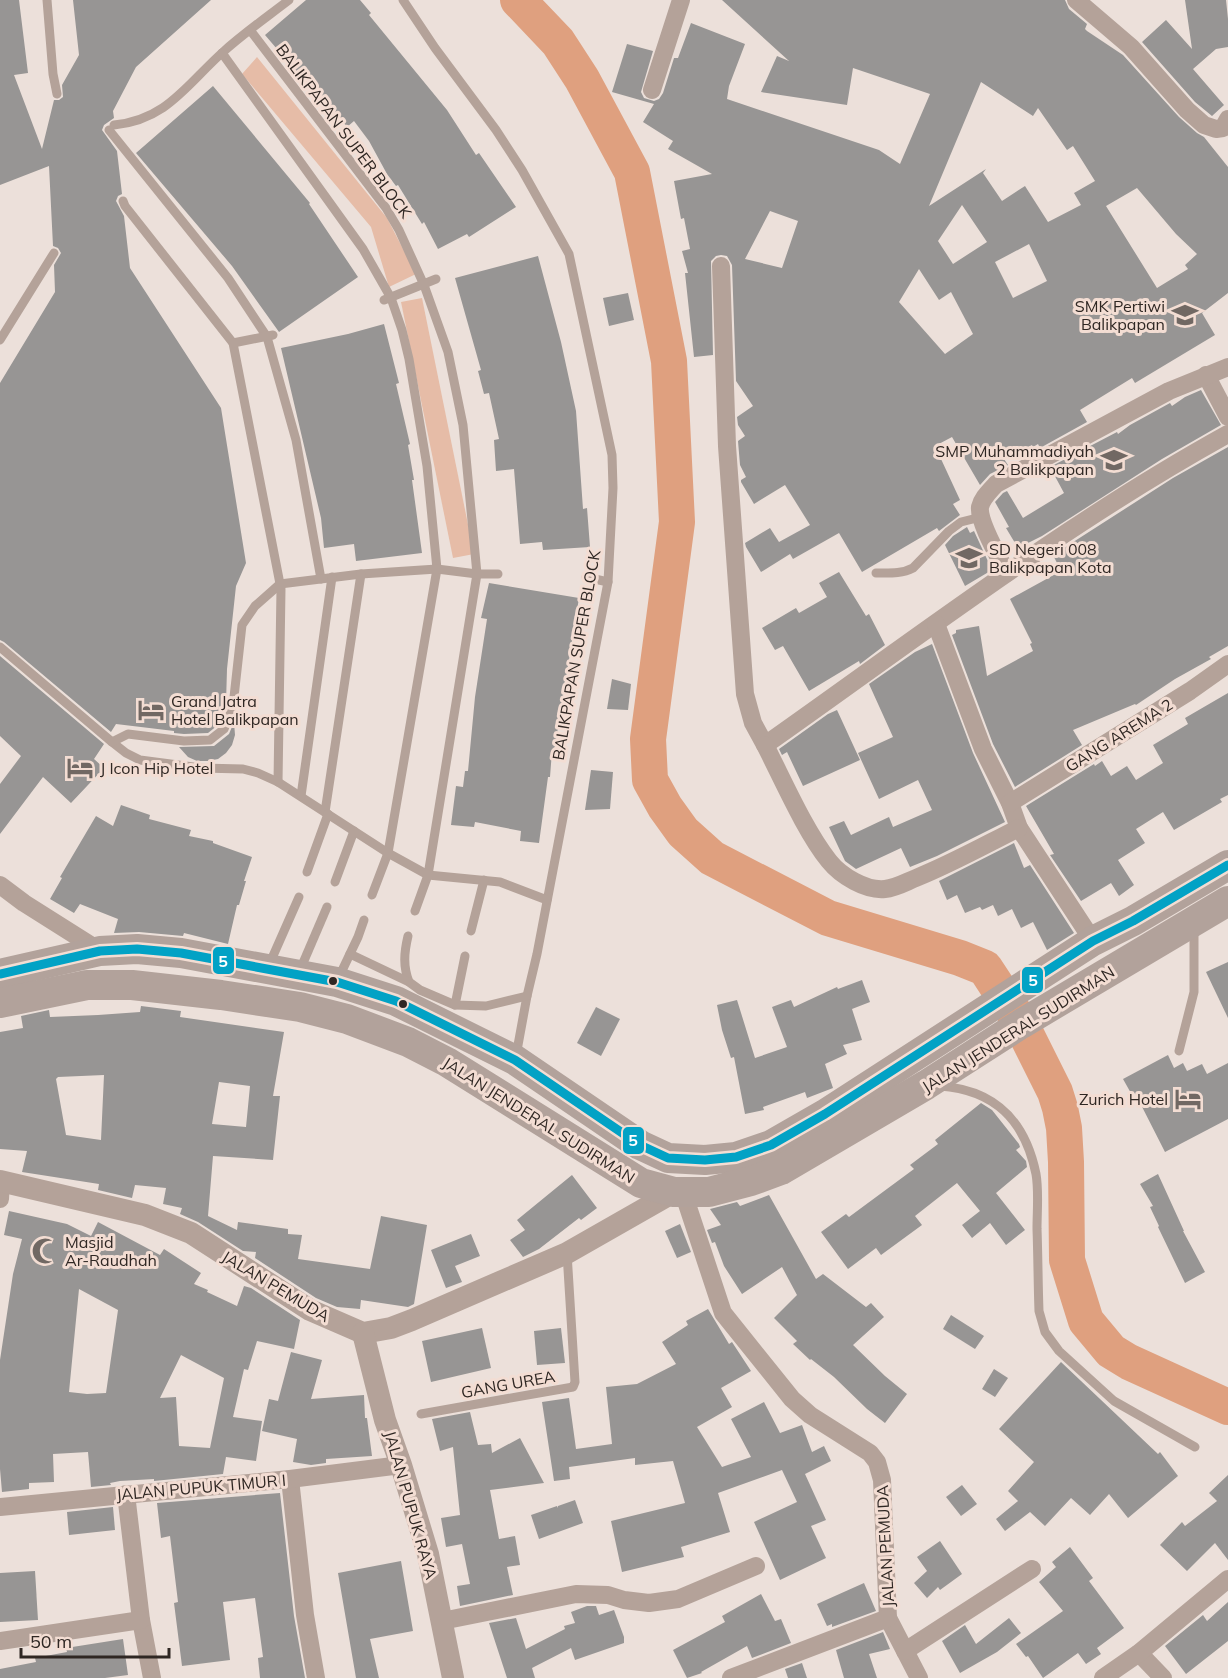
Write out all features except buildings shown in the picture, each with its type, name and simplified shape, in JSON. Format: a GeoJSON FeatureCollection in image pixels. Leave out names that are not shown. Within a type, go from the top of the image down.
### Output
{"type":"FeatureCollection","features":[{"type":"Feature","properties":{"kind":"highway","name":"JALAN JENDERAL SUDIRMAN"},"geometry":{"type":"LineString","coordinates":[[0,974],[100,951],[137,949],[181,953],[267,970],[402,991],[515,1060],[640,1145],[668,1158],[705,1160],[736,1157],[771,1145],[825,1114],[1093,941],[1133,921],[1228,865]]}},
{"type":"Feature","properties":{"kind":"highway","name":"JALAN JENDERAL SUDIRMAN"},"geometry":{"type":"LineString","coordinates":[[0,1003],[87,986],[132,985],[288,1005],[347,1019],[424,1049],[641,1183],[678,1192],[709,1192],[781,1170],[1228,902]]}},
{"type":"Feature","properties":{"kind":"street"},"geometry":{"type":"LineString","coordinates":[[652,90],[681,0]]}},
{"type":"Feature","properties":{"kind":"street"},"geometry":{"type":"LineString","coordinates":[[1076,0],[1131,47],[1187,110],[1204,125],[1216,129],[1223,128],[1228,119]]}},
{"type":"Feature","properties":{"kind":"street"},"geometry":{"type":"LineString","coordinates":[[721,266],[727,446],[745,694],[753,723],[805,822],[828,860],[838,871],[870,887],[883,889],[936,870],[1019,828]]}},
{"type":"Feature","properties":{"kind":"street"},"geometry":{"type":"LineString","coordinates":[[1007,573],[981,517],[981,506],[986,495],[996,484],[1169,391],[1228,367]]}},
{"type":"Feature","properties":{"kind":"street"},"geometry":{"type":"LineString","coordinates":[[1206,375],[1228,417]]}},
{"type":"Feature","properties":{"kind":"street"},"geometry":{"type":"LineString","coordinates":[[765,745],[1007,573],[1112,502],[1228,434]]}},
{"type":"Feature","properties":{"kind":"street"},"geometry":{"type":"LineString","coordinates":[[936,624],[983,749],[1010,803],[1019,828],[1093,941]]}},
{"type":"Feature","properties":{"kind":"street","name":"GANG AREMA 2"},"geometry":{"type":"LineString","coordinates":[[1010,803],[1190,691],[1228,664]]}},
{"type":"Feature","properties":{"kind":"street"},"geometry":{"type":"LineString","coordinates":[[0,885],[24,903],[100,951]]}},
{"type":"Feature","properties":{"kind":"street","name":"JALAN PEMUDA"},"geometry":{"type":"LineString","coordinates":[[0,1187],[145,1215],[190,1233],[310,1310],[363,1333]]}},
{"type":"Feature","properties":{"kind":"street"},"geometry":{"type":"LineString","coordinates":[[363,1333],[391,1328],[567,1254],[678,1192]]}},
{"type":"Feature","properties":{"kind":"street","name":"JALAN PEMUDA"},"geometry":{"type":"LineString","coordinates":[[678,1192],[723,1312],[792,1399],[810,1415],[870,1453],[877,1462],[882,1480],[888,1618],[919,1678]]}},
{"type":"Feature","properties":{"kind":"street","name":"JALAN PUPUK RAYA"},"geometry":{"type":"LineString","coordinates":[[363,1333],[385,1420],[402,1466],[428,1554],[453,1678]]}},
{"type":"Feature","properties":{"kind":"street","name":"JALAN PUPUK TIMUR I"},"geometry":{"type":"LineString","coordinates":[[0,1507],[402,1466]]}},
{"type":"Feature","properties":{"kind":"street"},"geometry":{"type":"LineString","coordinates":[[290,1479],[305,1615],[316,1678]]}},
{"type":"Feature","properties":{"kind":"street"},"geometry":{"type":"LineString","coordinates":[[126,1494],[141,1620],[152,1678]]}},
{"type":"Feature","properties":{"kind":"street"},"geometry":{"type":"LineString","coordinates":[[442,1621],[576,1594],[608,1595],[624,1600],[649,1603],[678,1599],[756,1566]]}},
{"type":"Feature","properties":{"kind":"street"},"geometry":{"type":"LineString","coordinates":[[905,1651],[1032,1569]]}},
{"type":"Feature","properties":{"kind":"street"},"geometry":{"type":"LineString","coordinates":[[1103,1678],[1139,1653],[1228,1579]]}},
{"type":"Feature","properties":{"kind":"street"},"geometry":{"type":"LineString","coordinates":[[731,1678],[888,1618]]}},
{"type":"Feature","properties":{"kind":"street"},"geometry":{"type":"LineString","coordinates":[[0,1641],[141,1620]]}},
{"type":"Feature","properties":{"kind":"street"},"geometry":{"type":"LineString","coordinates":[[1139,1653],[1163,1678]]}},
{"type":"Feature","properties":{"kind":"lane"},"geometry":{"type":"LineString","coordinates":[[47,0],[53,74],[57,94]]}},
{"type":"Feature","properties":{"kind":"lane"},"geometry":{"type":"LineString","coordinates":[[289,0],[222,53],[157,113],[134,123],[112,127],[117,138],[228,278],[270,336],[296,440],[321,579]]}},
{"type":"Feature","properties":{"kind":"lane","name":"BALIKPAPAN SUPER BLOCK"},"geometry":{"type":"LineString","coordinates":[[403,0],[435,48],[496,130],[522,170],[569,254],[612,455],[613,488],[608,582],[515,1060]]}},
{"type":"Feature","properties":{"kind":"lane","name":"BALIKPAPAN SUPER BLOCK"},"geometry":{"type":"LineString","coordinates":[[250,30],[386,207],[399,230],[424,285],[448,352],[463,425],[477,574],[428,875],[415,910]]}},
{"type":"Feature","properties":{"kind":"lane"},"geometry":{"type":"LineString","coordinates":[[222,53],[356,239],[402,330],[415,391],[427,466],[437,569],[388,853],[372,895]]}},
{"type":"Feature","properties":{"kind":"lane"},"geometry":{"type":"LineString","coordinates":[[123,201],[124,206],[233,343],[280,584],[278,782]]}},
{"type":"Feature","properties":{"kind":"lane"},"geometry":{"type":"LineString","coordinates":[[541,229],[551,224]]}},
{"type":"Feature","properties":{"kind":"lane"},"geometry":{"type":"LineString","coordinates":[[0,340],[54,253]]}},
{"type":"Feature","properties":{"kind":"lane"},"geometry":{"type":"LineString","coordinates":[[388,299],[436,279]]}},
{"type":"Feature","properties":{"kind":"lane"},"geometry":{"type":"LineString","coordinates":[[233,343],[270,336]]}},
{"type":"Feature","properties":{"kind":"lane"},"geometry":{"type":"LineString","coordinates":[[876,573],[907,572],[961,522],[981,517]]}},
{"type":"Feature","properties":{"kind":"lane"},"geometry":{"type":"LineString","coordinates":[[112,742],[128,734],[184,741],[210,740],[224,729],[234,697],[242,625],[255,606],[280,584],[362,574],[437,569],[498,574]]}},
{"type":"Feature","properties":{"kind":"lane"},"geometry":{"type":"LineString","coordinates":[[307,872],[326,813],[362,574]]}},
{"type":"Feature","properties":{"kind":"lane"},"geometry":{"type":"LineString","coordinates":[[301,796],[332,577]]}},
{"type":"Feature","properties":{"kind":"lane"},"geometry":{"type":"LineString","coordinates":[[586,577],[608,582]]}},
{"type":"Feature","properties":{"kind":"lane"},"geometry":{"type":"LineString","coordinates":[[0,647],[112,742],[140,760],[201,768],[243,769],[278,782],[388,853],[428,875],[484,880],[513,886],[547,900]]}},
{"type":"Feature","properties":{"kind":"lane"},"geometry":{"type":"LineString","coordinates":[[335,882],[354,831]]}},
{"type":"Feature","properties":{"kind":"lane"},"geometry":{"type":"LineString","coordinates":[[471,931],[484,880]]}},
{"type":"Feature","properties":{"kind":"lane"},"geometry":{"type":"LineString","coordinates":[[267,970],[298,897]]}},
{"type":"Feature","properties":{"kind":"lane"},"geometry":{"type":"LineString","coordinates":[[298,975],[327,907]]}},
{"type":"Feature","properties":{"kind":"lane"},"geometry":{"type":"LineString","coordinates":[[337,982],[364,920]]}},
{"type":"Feature","properties":{"kind":"lane"},"geometry":{"type":"LineString","coordinates":[[1179,1051],[1194,992],[1194,921]]}},
{"type":"Feature","properties":{"kind":"lane"},"geometry":{"type":"LineString","coordinates":[[402,991],[408,936]]}},
{"type":"Feature","properties":{"kind":"lane"},"geometry":{"type":"LineString","coordinates":[[350,954],[402,991],[420,990],[455,1005],[486,1006],[527,996]]}},
{"type":"Feature","properties":{"kind":"lane"},"geometry":{"type":"LineString","coordinates":[[455,1005],[465,956]]}},
{"type":"Feature","properties":{"kind":"lane"},"geometry":{"type":"LineString","coordinates":[[926,1085],[955,1087],[979,1094],[996,1104],[1013,1121],[1026,1140],[1036,1175],[1039,1311],[1045,1332],[1059,1351],[1114,1401],[1195,1447]]}},
{"type":"Feature","properties":{"kind":"lane","name":"GANG UREA"},"geometry":{"type":"LineString","coordinates":[[421,1414],[573,1388],[575,1382],[567,1254]]}},
{"type":"Feature","properties":{"kind":"shaded area"},"geometry":{"type":"Polygon","coordinates":[[[257,57],[387,218],[416,274],[389,287],[371,227],[242,74],[257,57]]]}},
{"type":"Feature","properties":{"kind":"shaded area"},"geometry":{"type":"Polygon","coordinates":[[[422,298],[474,554],[453,558],[401,302],[422,298]]]}},
{"type":"Feature","properties":{"kind":"waterway"},"geometry":{"type":"LineString","coordinates":[[518,0],[558,42],[582,79],[632,172],[669,361],[677,522],[648,739],[650,780],[665,807],[683,832],[712,858],[828,918],[960,958],[985,968],[1019,1020],[1055,1092],[1060,1108],[1066,1162],[1067,1260],[1086,1321],[1111,1351],[1129,1362],[1228,1407]]}},
{"type":"Feature","properties":{"kind":"transit line","name":"5"},"geometry":{"type":"LineString","coordinates":[[0,974],[100,951],[137,949],[181,953],[337,982],[396,1001],[515,1060],[640,1145],[668,1158],[705,1160],[736,1157],[771,1145],[825,1114],[1093,941],[1133,921],[1228,865]]}},
{"type":"Feature","properties":{"kind":"place","name":"SMK Pertiwi Balikpapan"},"geometry":{"type":"Point","coordinates":[1185,315]}},
{"type":"Feature","properties":{"kind":"place","name":"SMP Muhammadiyah 2 Balikpapan"},"geometry":{"type":"Point","coordinates":[1114,460]}},
{"type":"Feature","properties":{"kind":"place","name":"SD Negeri 008 Balikpapan Kota"},"geometry":{"type":"Point","coordinates":[969,558]}},
{"type":"Feature","properties":{"kind":"place","name":"Grand Jatra Hotel Balikpapan"},"geometry":{"type":"Point","coordinates":[151,710]}},
{"type":"Feature","properties":{"kind":"place","name":"J Icon Hip Hotel"},"geometry":{"type":"Point","coordinates":[80,768]}},
{"type":"Feature","properties":{"kind":"place","name":"Zurich Hotel"},"geometry":{"type":"Point","coordinates":[1188,1099]}},
{"type":"Feature","properties":{"kind":"place","name":"Masjid Ar-Raudhah"},"geometry":{"type":"Point","coordinates":[45,1251]}}]}
